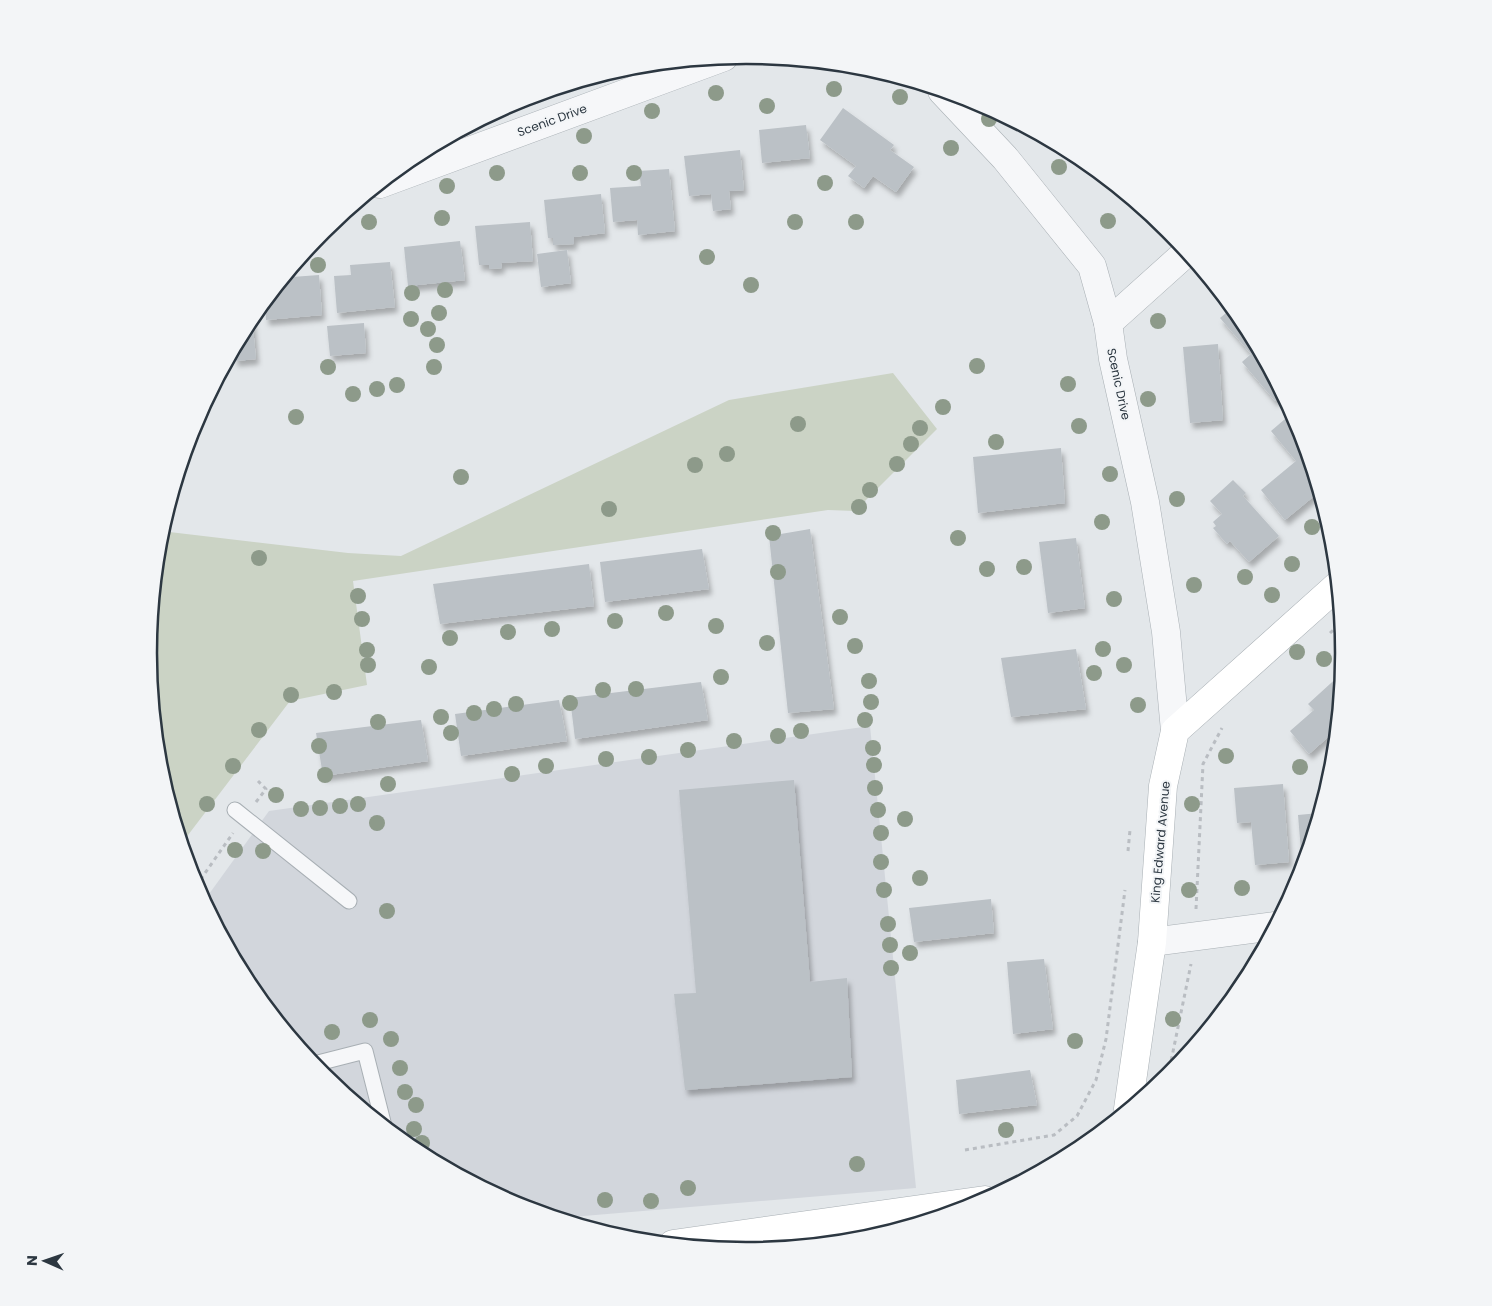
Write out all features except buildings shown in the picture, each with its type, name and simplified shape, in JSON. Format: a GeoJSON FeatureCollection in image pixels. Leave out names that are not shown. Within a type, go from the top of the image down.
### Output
{"type":"FeatureCollection","features":[{"type":"Feature","properties":{"kind":"street","name":"Scenic Drive"},"geometry":{"type":"LineString","coordinates":[[400,177],[700,66]]}},
{"type":"Feature","properties":{"kind":"street","name":"Scenic Drive"},"geometry":{"type":"LineString","coordinates":[[953,102],[1004,158],[1092,266],[1108,323],[1113,359],[1145,502],[1166,632],[1175,731]]}},
{"type":"Feature","properties":{"kind":"street"},"geometry":{"type":"LineString","coordinates":[[1108,323],[1182,256]]}},
{"type":"Feature","properties":{"kind":"street"},"geometry":{"type":"LineString","coordinates":[[1175,731],[1332,591]]}},
{"type":"Feature","properties":{"kind":"street","name":"King Edward Avenue"},"geometry":{"type":"LineString","coordinates":[[1129,1101],[1152,942],[1163,786],[1175,731]]}},
{"type":"Feature","properties":{"kind":"street"},"geometry":{"type":"LineString","coordinates":[[1152,942],[1267,927]]}},
{"type":"Feature","properties":{"kind":"street"},"geometry":{"type":"LineString","coordinates":[[708,1241],[950,1205]]}},
{"type":"Feature","properties":{"kind":"lane"},"geometry":{"type":"LineString","coordinates":[[235,810],[349,901]]}},
{"type":"Feature","properties":{"kind":"lane"},"geometry":{"type":"LineString","coordinates":[[322,1062],[365,1051],[381,1115]]}},
{"type":"Feature","properties":{"kind":"path"},"geometry":{"type":"LineString","coordinates":[[1326,636],[1334,629]]}},
{"type":"Feature","properties":{"kind":"path"},"geometry":{"type":"LineString","coordinates":[[1196,910],[1203,764],[1222,729],[1229,722]]}},
{"type":"Feature","properties":{"kind":"path"},"geometry":{"type":"LineString","coordinates":[[965,1150],[1054,1135],[1077,1116],[1096,1080],[1106,1039],[1125,890]]}},
{"type":"Feature","properties":{"kind":"path"},"geometry":{"type":"LineString","coordinates":[[1171,1061],[1193,956]]}},
{"type":"Feature","properties":{"kind":"shaded area"},"geometry":{"type":"Polygon","coordinates":[[[893,373],[937,429],[855,511],[828,510],[353,581],[367,685],[290,701],[186,837],[168,768],[158,692],[158,614],[169,532],[348,553],[401,556],[729,400],[893,373]]]}},
{"type":"Feature","properties":{"kind":"shaded area"},"geometry":{"type":"Polygon","coordinates":[[[870,726],[916,1188],[576,1217],[521,1197],[451,1163],[387,1120],[329,1070],[303,1042],[256,980],[218,914],[209,894],[269,811],[870,726]]]}}]}
